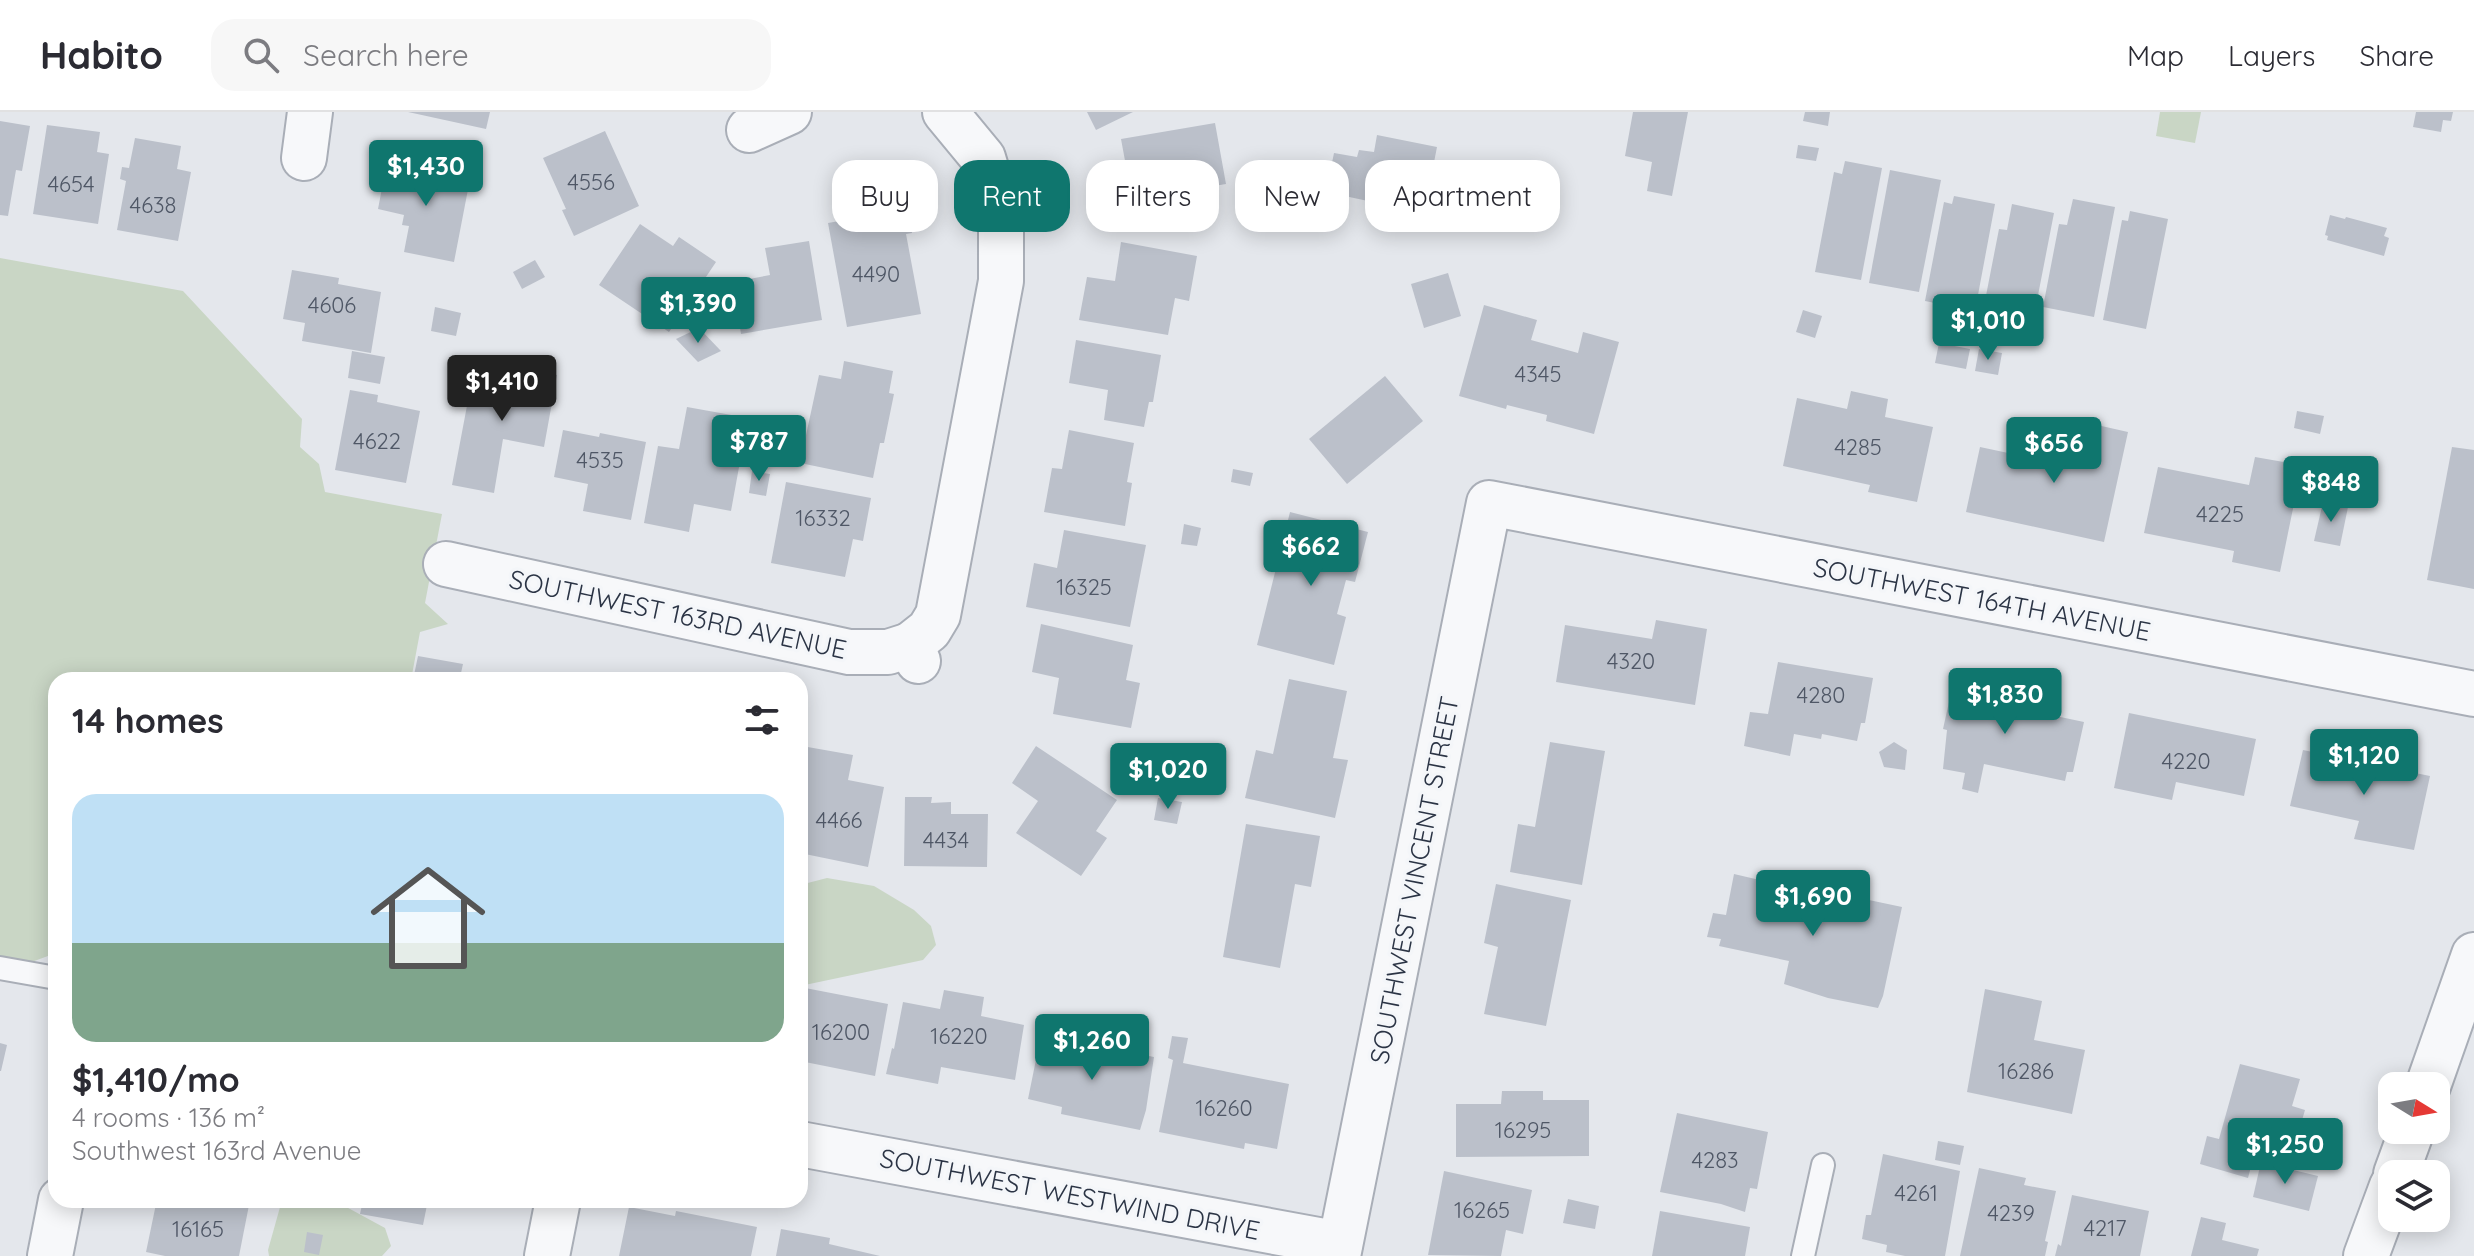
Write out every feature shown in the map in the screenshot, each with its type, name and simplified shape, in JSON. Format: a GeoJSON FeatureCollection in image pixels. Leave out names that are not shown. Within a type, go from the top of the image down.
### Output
{"type":"FeatureCollection","features":[{"type":"Feature","properties":{"kind":"street"},"geometry":{"type":"LineString","coordinates":[[304,158],[310,112]]}},
{"type":"Feature","properties":{"kind":"street"},"geometry":{"type":"LineString","coordinates":[[749,130],[789,112]]}},
{"type":"Feature","properties":{"kind":"street","name":"SOUTHWEST 163RD AVENUE"},"geometry":{"type":"LineString","coordinates":[[446,564],[849,652],[914,653],[938,615],[1001,281],[1001,218],[983,158],[945,112]]}},
{"type":"Feature","properties":{"kind":"street","name":"SOUTHWEST 164TH AVENUE"},"geometry":{"type":"LineString","coordinates":[[1489,503],[2474,694]]}},
{"type":"Feature","properties":{"kind":"street","name":"SOUTHWEST VINCENT STREET"},"geometry":{"type":"LineString","coordinates":[[1339,1250],[1489,503]]}},
{"type":"Feature","properties":{"kind":"street"},"geometry":{"type":"LineString","coordinates":[[2433,1072],[2471,975]]}},
{"type":"Feature","properties":{"kind":"street","name":"SOUTHWEST WESTWIND DRIVE"},"geometry":{"type":"LineString","coordinates":[[808,1146],[1339,1250]]}},
{"type":"Feature","properties":{"kind":"street"},"geometry":{"type":"LineString","coordinates":[[50,1256],[59,1208]]}},
{"type":"Feature","properties":{"kind":"street"},"geometry":{"type":"LineString","coordinates":[[547,1256],[556,1208]]}},
{"type":"Feature","properties":{"kind":"street"},"geometry":{"type":"LineString","coordinates":[[2366,1256],[2378,1224]]}},
{"type":"Feature","properties":{"kind":"lane"},"geometry":{"type":"LineString","coordinates":[[0,968],[48,977]]}},
{"type":"Feature","properties":{"kind":"lane"},"geometry":{"type":"LineString","coordinates":[[1803,1256],[1823,1165]]}},
{"type":"Feature","properties":{"kind":"green space"},"geometry":{"type":"Polygon","coordinates":[[[2160,112],[2201,112],[2195,143],[2156,136],[2160,112]]]}},
{"type":"Feature","properties":{"kind":"green space"},"geometry":{"type":"Polygon","coordinates":[[[0,258],[183,291],[302,419],[300,447],[319,464],[325,492],[442,514],[425,603],[448,624],[420,632],[412,672],[48,672],[48,956],[29,963],[0,959],[0,258]]]}},
{"type":"Feature","properties":{"kind":"green space"},"geometry":{"type":"Polygon","coordinates":[[[827,878],[874,886],[914,910],[931,926],[936,945],[923,960],[808,984],[808,883],[827,878]]]}},
{"type":"Feature","properties":{"kind":"green space"},"geometry":{"type":"Polygon","coordinates":[[[280,1208],[348,1208],[385,1228],[391,1246],[382,1256],[269,1256],[280,1208]]]}},
{"type":"Feature","properties":{"kind":"building"},"geometry":{"type":"Polygon","coordinates":[[[408,112],[490,112],[486,129],[408,112]]]}},
{"type":"Feature","properties":{"kind":"building"},"geometry":{"type":"Polygon","coordinates":[[[1087,112],[1133,112],[1096,130],[1087,112]]]}},
{"type":"Feature","properties":{"kind":"building"},"geometry":{"type":"Polygon","coordinates":[[[1633,112],[1688,112],[1672,196],[1647,191],[1652,162],[1625,156],[1633,112]]]}},
{"type":"Feature","properties":{"kind":"building"},"geometry":{"type":"Polygon","coordinates":[[[1805,112],[1830,112],[1828,126],[1803,121],[1805,112]]]}},
{"type":"Feature","properties":{"kind":"building"},"geometry":{"type":"Polygon","coordinates":[[[2416,112],[2453,112],[2451,121],[2443,120],[2441,132],[2413,127],[2416,112]]]}},
{"type":"Feature","properties":{"kind":"building"},"geometry":{"type":"Polygon","coordinates":[[[0,121],[30,126],[22,171],[16,170],[8,216],[0,215],[0,121]]]}},
{"type":"Feature","properties":{"kind":"building"},"geometry":{"type":"Polygon","coordinates":[[[1215,123],[1226,184],[1219,185],[1219,160],[1125,160],[1121,139],[1215,123]]]}},
{"type":"Feature","properties":{"kind":"building"},"geometry":{"type":"Polygon","coordinates":[[[47,125],[100,132],[97,152],[109,154],[98,224],[33,214],[47,125]]]}},
{"type":"Feature","properties":{"kind":"building"},"geometry":{"type":"Polygon","coordinates":[[[605,131],[639,206],[574,236],[562,210],[566,209],[543,158],[605,131]]]}},
{"type":"Feature","properties":{"kind":"building"},"geometry":{"type":"Polygon","coordinates":[[[1377,135],[1437,147],[1434,160],[1365,160],[1365,200],[1349,197],[1349,160],[1333,160],[1334,153],[1357,157],[1359,150],[1374,152],[1377,135]]]}},
{"type":"Feature","properties":{"kind":"building"},"geometry":{"type":"Polygon","coordinates":[[[135,138],[181,146],[177,169],[191,172],[178,241],[117,230],[126,181],[120,179],[122,167],[129,168],[135,138]]]}},
{"type":"Feature","properties":{"kind":"building"},"geometry":{"type":"Polygon","coordinates":[[[1798,145],[1819,148],[1816,161],[1796,158],[1798,145]]]}},
{"type":"Feature","properties":{"kind":"building"},"geometry":{"type":"Polygon","coordinates":[[[1845,161],[1882,168],[1861,280],[1815,272],[1834,172],[1842,174],[1845,161]]]}},
{"type":"Feature","properties":{"kind":"building"},"geometry":{"type":"Polygon","coordinates":[[[387,162],[470,179],[454,262],[404,252],[409,226],[402,225],[404,215],[378,209],[387,162]]]}},
{"type":"Feature","properties":{"kind":"building"},"geometry":{"type":"Polygon","coordinates":[[[1890,170],[1941,180],[1919,292],[1869,283],[1890,170]]]}},
{"type":"Feature","properties":{"kind":"building"},"geometry":{"type":"Polygon","coordinates":[[[1954,196],[1995,204],[1975,311],[1925,301],[1944,202],[1952,204],[1954,196]]]}},
{"type":"Feature","properties":{"kind":"building"},"geometry":{"type":"Polygon","coordinates":[[[2073,199],[2115,207],[2094,317],[2043,307],[2059,224],[2067,225],[2073,199]]]}},
{"type":"Feature","properties":{"kind":"building"},"geometry":{"type":"Polygon","coordinates":[[[2012,204],[2054,213],[2033,321],[1983,311],[1999,229],[2007,230],[2012,204]]]}},
{"type":"Feature","properties":{"kind":"building"},"geometry":{"type":"Polygon","coordinates":[[[2130,211],[2168,219],[2146,329],[2103,320],[2122,220],[2128,221],[2130,211]]]}},
{"type":"Feature","properties":{"kind":"building"},"geometry":{"type":"Polygon","coordinates":[[[2330,215],[2387,228],[2384,236],[2389,238],[2384,256],[2327,240],[2328,236],[2325,235],[2330,215]]]}},
{"type":"Feature","properties":{"kind":"building"},"geometry":{"type":"Polygon","coordinates":[[[832,222],[832,232],[912,232],[906,234],[921,314],[847,327],[828,223],[832,222]]]}},
{"type":"Feature","properties":{"kind":"building"},"geometry":{"type":"Polygon","coordinates":[[[640,224],[673,246],[679,237],[716,262],[669,332],[599,285],[640,224]]]}},
{"type":"Feature","properties":{"kind":"building"},"geometry":{"type":"Polygon","coordinates":[[[809,241],[822,320],[741,334],[733,282],[770,275],[765,248],[809,241]]]}},
{"type":"Feature","properties":{"kind":"building"},"geometry":{"type":"Polygon","coordinates":[[[1121,242],[1197,256],[1189,301],[1175,298],[1168,335],[1079,320],[1087,277],[1115,281],[1121,242]]]}},
{"type":"Feature","properties":{"kind":"building"},"geometry":{"type":"Polygon","coordinates":[[[535,260],[545,277],[522,289],[513,272],[535,260]]]}},
{"type":"Feature","properties":{"kind":"building"},"geometry":{"type":"Polygon","coordinates":[[[292,270],[339,278],[338,284],[381,292],[371,353],[302,341],[305,323],[283,319],[292,270]]]}},
{"type":"Feature","properties":{"kind":"building"},"geometry":{"type":"Polygon","coordinates":[[[1448,273],[1461,316],[1424,328],[1411,284],[1448,273]]]}},
{"type":"Feature","properties":{"kind":"building"},"geometry":{"type":"Polygon","coordinates":[[[1484,305],[1537,320],[1531,340],[1578,353],[1583,332],[1619,342],[1594,434],[1546,421],[1547,415],[1507,405],[1506,409],[1459,396],[1484,305]]]}},
{"type":"Feature","properties":{"kind":"building"},"geometry":{"type":"Polygon","coordinates":[[[435,307],[461,313],[456,336],[431,331],[435,307]]]}},
{"type":"Feature","properties":{"kind":"building"},"geometry":{"type":"Polygon","coordinates":[[[1803,310],[1822,316],[1815,338],[1796,332],[1803,310]]]}},
{"type":"Feature","properties":{"kind":"building"},"geometry":{"type":"Polygon","coordinates":[[[699,328],[721,351],[698,362],[676,339],[699,328]]]}},
{"type":"Feature","properties":{"kind":"building"},"geometry":{"type":"Polygon","coordinates":[[[1076,340],[1161,355],[1153,402],[1149,402],[1144,427],[1104,420],[1108,390],[1069,383],[1076,340]]]}},
{"type":"Feature","properties":{"kind":"building"},"geometry":{"type":"Polygon","coordinates":[[[1939,343],[1970,349],[1966,369],[1935,363],[1939,343]]]}},
{"type":"Feature","properties":{"kind":"building"},"geometry":{"type":"Polygon","coordinates":[[[1979,349],[2002,353],[1998,375],[1975,371],[1979,349]]]}},
{"type":"Feature","properties":{"kind":"building"},"geometry":{"type":"Polygon","coordinates":[[[352,351],[385,357],[380,384],[348,378],[352,351]]]}},
{"type":"Feature","properties":{"kind":"building"},"geometry":{"type":"Polygon","coordinates":[[[844,361],[893,371],[889,393],[894,394],[873,478],[800,463],[819,375],[841,379],[844,361]]]}},
{"type":"Feature","properties":{"kind":"building"},"geometry":{"type":"Polygon","coordinates":[[[513,366],[557,375],[544,447],[503,439],[494,493],[452,485],[473,374],[509,380],[513,366]]]}},
{"type":"Feature","properties":{"kind":"building"},"geometry":{"type":"Polygon","coordinates":[[[1385,376],[1423,421],[1347,484],[1309,439],[1385,376]]]}},
{"type":"Feature","properties":{"kind":"building"},"geometry":{"type":"Polygon","coordinates":[[[350,390],[378,395],[377,402],[420,411],[406,483],[335,470],[350,390]]]}},
{"type":"Feature","properties":{"kind":"building"},"geometry":{"type":"Polygon","coordinates":[[[1851,391],[1888,399],[1885,417],[1933,427],[1917,502],[1868,492],[1870,485],[1783,466],[1797,398],[1847,409],[1851,391]]]}},
{"type":"Feature","properties":{"kind":"building"},"geometry":{"type":"Polygon","coordinates":[[[687,407],[748,418],[731,511],[694,504],[689,532],[644,523],[658,446],[679,449],[687,407]]]}},
{"type":"Feature","properties":{"kind":"building"},"geometry":{"type":"Polygon","coordinates":[[[2297,411],[2324,416],[2320,434],[2294,428],[2297,411]]]}},
{"type":"Feature","properties":{"kind":"building"},"geometry":{"type":"Polygon","coordinates":[[[2075,420],[2128,432],[2104,542],[1966,512],[1980,447],[2065,465],[2075,420]]]}},
{"type":"Feature","properties":{"kind":"building"},"geometry":{"type":"Polygon","coordinates":[[[563,430],[646,442],[631,520],[583,511],[588,484],[554,477],[563,430]]]}},
{"type":"Feature","properties":{"kind":"building"},"geometry":{"type":"Polygon","coordinates":[[[1069,430],[1134,443],[1127,482],[1132,483],[1125,526],[1044,512],[1052,468],[1062,469],[1069,430]]]}},
{"type":"Feature","properties":{"kind":"building"},"geometry":{"type":"Polygon","coordinates":[[[2452,447],[2474,450],[2474,589],[2427,580],[2452,447]]]}},
{"type":"Feature","properties":{"kind":"building"},"geometry":{"type":"Polygon","coordinates":[[[2255,457],[2295,464],[2289,493],[2296,494],[2280,572],[2232,562],[2234,551],[2144,533],[2158,467],[2249,485],[2255,457]]]}},
{"type":"Feature","properties":{"kind":"building"},"geometry":{"type":"Polygon","coordinates":[[[1233,469],[1253,473],[1250,486],[1231,482],[1233,469]]]}},
{"type":"Feature","properties":{"kind":"building"},"geometry":{"type":"Polygon","coordinates":[[[752,471],[770,474],[766,496],[749,493],[752,471]]]}},
{"type":"Feature","properties":{"kind":"building"},"geometry":{"type":"Polygon","coordinates":[[[786,482],[871,498],[863,541],[853,539],[845,577],[771,563],[786,482]]]}},
{"type":"Feature","properties":{"kind":"building"},"geometry":{"type":"Polygon","coordinates":[[[2323,502],[2348,507],[2340,546],[2314,541],[2323,502]]]}},
{"type":"Feature","properties":{"kind":"building"},"geometry":{"type":"Polygon","coordinates":[[[1290,512],[1368,532],[1355,582],[1346,580],[1337,614],[1346,617],[1334,665],[1257,645],[1290,512]]]}},
{"type":"Feature","properties":{"kind":"building"},"geometry":{"type":"Polygon","coordinates":[[[1184,524],[1201,528],[1197,546],[1181,544],[1184,524]]]}},
{"type":"Feature","properties":{"kind":"building"},"geometry":{"type":"Polygon","coordinates":[[[1064,530],[1146,545],[1130,627],[1026,607],[1034,563],[1057,568],[1064,530]]]}},
{"type":"Feature","properties":{"kind":"building"},"geometry":{"type":"Polygon","coordinates":[[[1656,620],[1707,629],[1695,705],[1556,682],[1565,625],[1652,639],[1656,620]]]}},
{"type":"Feature","properties":{"kind":"building"},"geometry":{"type":"Polygon","coordinates":[[[1041,624],[1133,645],[1126,680],[1140,683],[1131,728],[1053,714],[1059,678],[1032,672],[1041,624]]]}},
{"type":"Feature","properties":{"kind":"building"},"geometry":{"type":"Polygon","coordinates":[[[418,656],[463,664],[461,672],[415,672],[418,656]]]}},
{"type":"Feature","properties":{"kind":"building"},"geometry":{"type":"Polygon","coordinates":[[[1778,662],[1873,678],[1865,723],[1861,723],[1857,741],[1822,734],[1821,739],[1794,734],[1790,756],[1744,746],[1750,712],[1768,714],[1778,662]]]}},
{"type":"Feature","properties":{"kind":"building"},"geometry":{"type":"Polygon","coordinates":[[[1955,675],[2003,685],[1999,704],[2084,722],[2073,772],[2067,772],[2065,781],[1984,764],[1978,793],[1962,789],[1965,773],[1943,769],[1947,730],[1943,729],[1955,675]]]}},
{"type":"Feature","properties":{"kind":"building"},"geometry":{"type":"Polygon","coordinates":[[[1289,679],[1347,691],[1333,758],[1348,760],[1335,818],[1245,798],[1256,750],[1273,754],[1289,679]]]}},
{"type":"Feature","properties":{"kind":"building"},"geometry":{"type":"Polygon","coordinates":[[[2129,713],[2256,739],[2244,796],[2176,782],[2172,800],[2114,788],[2129,713]]]}},
{"type":"Feature","properties":{"kind":"building"},"geometry":{"type":"Polygon","coordinates":[[[1550,742],[1605,751],[1582,885],[1510,872],[1518,824],[1535,827],[1550,742]]]}},
{"type":"Feature","properties":{"kind":"building"},"geometry":{"type":"Polygon","coordinates":[[[1894,742],[1907,750],[1905,770],[1884,767],[1879,752],[1894,742]]]}},
{"type":"Feature","properties":{"kind":"building"},"geometry":{"type":"Polygon","coordinates":[[[1036,746],[1117,800],[1096,831],[1107,838],[1081,876],[1016,833],[1038,801],[1012,783],[1036,746]]]}},
{"type":"Feature","properties":{"kind":"building"},"geometry":{"type":"Polygon","coordinates":[[[808,747],[853,755],[848,780],[884,787],[868,867],[808,855],[808,747]]]}},
{"type":"Feature","properties":{"kind":"building"},"geometry":{"type":"Polygon","coordinates":[[[2303,750],[2430,776],[2414,850],[2354,839],[2359,821],[2290,806],[2303,750]]]}},
{"type":"Feature","properties":{"kind":"building"},"geometry":{"type":"Polygon","coordinates":[[[1161,774],[1175,777],[1171,795],[1157,791],[1161,774]]]}},
{"type":"Feature","properties":{"kind":"building"},"geometry":{"type":"Polygon","coordinates":[[[905,797],[932,797],[931,803],[951,802],[951,814],[988,814],[987,867],[904,866],[905,797]]]}},
{"type":"Feature","properties":{"kind":"building"},"geometry":{"type":"Polygon","coordinates":[[[1158,798],[1182,802],[1177,824],[1154,820],[1158,798]]]}},
{"type":"Feature","properties":{"kind":"building"},"geometry":{"type":"Polygon","coordinates":[[[1246,824],[1320,836],[1311,887],[1295,884],[1280,968],[1223,957],[1246,824]]]}},
{"type":"Feature","properties":{"kind":"building"},"geometry":{"type":"Polygon","coordinates":[[[1734,874],[1790,887],[1788,893],[1848,905],[1850,896],[1902,907],[1878,1008],[1828,998],[1784,984],[1789,961],[1719,946],[1721,939],[1707,937],[1713,913],[1726,915],[1734,874]]]}},
{"type":"Feature","properties":{"kind":"building"},"geometry":{"type":"Polygon","coordinates":[[[1496,884],[1571,900],[1546,1026],[1484,1014],[1498,947],[1484,943],[1496,884]]]}},
{"type":"Feature","properties":{"kind":"building"},"geometry":{"type":"Polygon","coordinates":[[[808,989],[888,1004],[875,1076],[808,1063],[808,989]]]}},
{"type":"Feature","properties":{"kind":"building"},"geometry":{"type":"Polygon","coordinates":[[[1985,989],[2042,1001],[2034,1040],[2085,1050],[2072,1114],[1967,1092],[1985,989]]]}},
{"type":"Feature","properties":{"kind":"building"},"geometry":{"type":"Polygon","coordinates":[[[944,990],[984,997],[981,1016],[1024,1025],[1015,1080],[941,1067],[938,1084],[886,1074],[903,1002],[940,1009],[944,990]]]}},
{"type":"Feature","properties":{"kind":"building"},"geometry":{"type":"Polygon","coordinates":[[[1041,1035],[1154,1057],[1140,1130],[1061,1114],[1062,1107],[1028,1099],[1041,1035]]]}},
{"type":"Feature","properties":{"kind":"building"},"geometry":{"type":"Polygon","coordinates":[[[1172,1036],[1188,1038],[1183,1063],[1289,1084],[1277,1149],[1245,1143],[1244,1149],[1159,1132],[1173,1060],[1168,1058],[1172,1036]]]}},
{"type":"Feature","properties":{"kind":"building"},"geometry":{"type":"Polygon","coordinates":[[[0,1043],[7,1045],[1,1071],[0,1071],[0,1043]]]}},
{"type":"Feature","properties":{"kind":"building"},"geometry":{"type":"Polygon","coordinates":[[[2240,1064],[2300,1079],[2292,1106],[2305,1110],[2300,1127],[2288,1123],[2287,1127],[2283,1126],[2273,1161],[2254,1155],[2248,1178],[2200,1164],[2207,1136],[2219,1139],[2240,1064]]]}},
{"type":"Feature","properties":{"kind":"building"},"geometry":{"type":"Polygon","coordinates":[[[1502,1091],[1543,1091],[1543,1100],[1589,1100],[1589,1156],[1456,1157],[1456,1104],[1501,1104],[1502,1091]]]}},
{"type":"Feature","properties":{"kind":"building"},"geometry":{"type":"Polygon","coordinates":[[[1677,1113],[1768,1132],[1757,1189],[1750,1188],[1745,1212],[1660,1192],[1677,1113]]]}},
{"type":"Feature","properties":{"kind":"building"},"geometry":{"type":"Polygon","coordinates":[[[1938,1141],[1964,1146],[1960,1165],[1935,1160],[1938,1141]]]}},
{"type":"Feature","properties":{"kind":"building"},"geometry":{"type":"Polygon","coordinates":[[[1883,1154],[1960,1171],[1945,1256],[1905,1256],[1886,1252],[1887,1245],[1862,1239],[1866,1215],[1871,1215],[1883,1154]]]}},
{"type":"Feature","properties":{"kind":"building"},"geometry":{"type":"Polygon","coordinates":[[[2261,1162],[2318,1176],[2309,1211],[2253,1197],[2261,1162]]]}},
{"type":"Feature","properties":{"kind":"building"},"geometry":{"type":"Polygon","coordinates":[[[1979,1168],[2026,1178],[2024,1185],[2056,1191],[2045,1241],[2048,1242],[2045,1256],[1960,1256],[1979,1168]]]}},
{"type":"Feature","properties":{"kind":"building"},"geometry":{"type":"Polygon","coordinates":[[[1444,1171],[1532,1190],[1523,1234],[1506,1230],[1501,1256],[1428,1255],[1444,1171]]]}},
{"type":"Feature","properties":{"kind":"building"},"geometry":{"type":"Polygon","coordinates":[[[2072,1195],[2149,1211],[2140,1256],[2055,1256],[2058,1244],[2061,1246],[2072,1195]]]}},
{"type":"Feature","properties":{"kind":"building"},"geometry":{"type":"Polygon","coordinates":[[[1568,1199],[1599,1206],[1595,1229],[1563,1223],[1568,1199]]]}},
{"type":"Feature","properties":{"kind":"building"},"geometry":{"type":"Polygon","coordinates":[[[155,1208],[248,1208],[239,1256],[165,1256],[146,1252],[155,1208]]]}},
{"type":"Feature","properties":{"kind":"building"},"geometry":{"type":"Polygon","coordinates":[[[361,1208],[426,1208],[423,1225],[360,1214],[361,1208]]]}},
{"type":"Feature","properties":{"kind":"building"},"geometry":{"type":"Polygon","coordinates":[[[629,1208],[675,1216],[676,1211],[757,1227],[751,1256],[619,1256],[629,1208]]]}},
{"type":"Feature","properties":{"kind":"building"},"geometry":{"type":"Polygon","coordinates":[[[1660,1211],[1750,1227],[1745,1256],[1652,1256],[1660,1211]]]}},
{"type":"Feature","properties":{"kind":"building"},"geometry":{"type":"Polygon","coordinates":[[[2201,1217],[2226,1223],[2222,1240],[2259,1249],[2257,1256],[2191,1256],[2201,1217]]]}},
{"type":"Feature","properties":{"kind":"building"},"geometry":{"type":"Polygon","coordinates":[[[781,1229],[830,1238],[829,1244],[880,1256],[776,1256],[781,1229]]]}},
{"type":"Feature","properties":{"kind":"building"},"geometry":{"type":"Polygon","coordinates":[[[307,1232],[323,1235],[319,1255],[304,1252],[307,1232]]]}}]}
